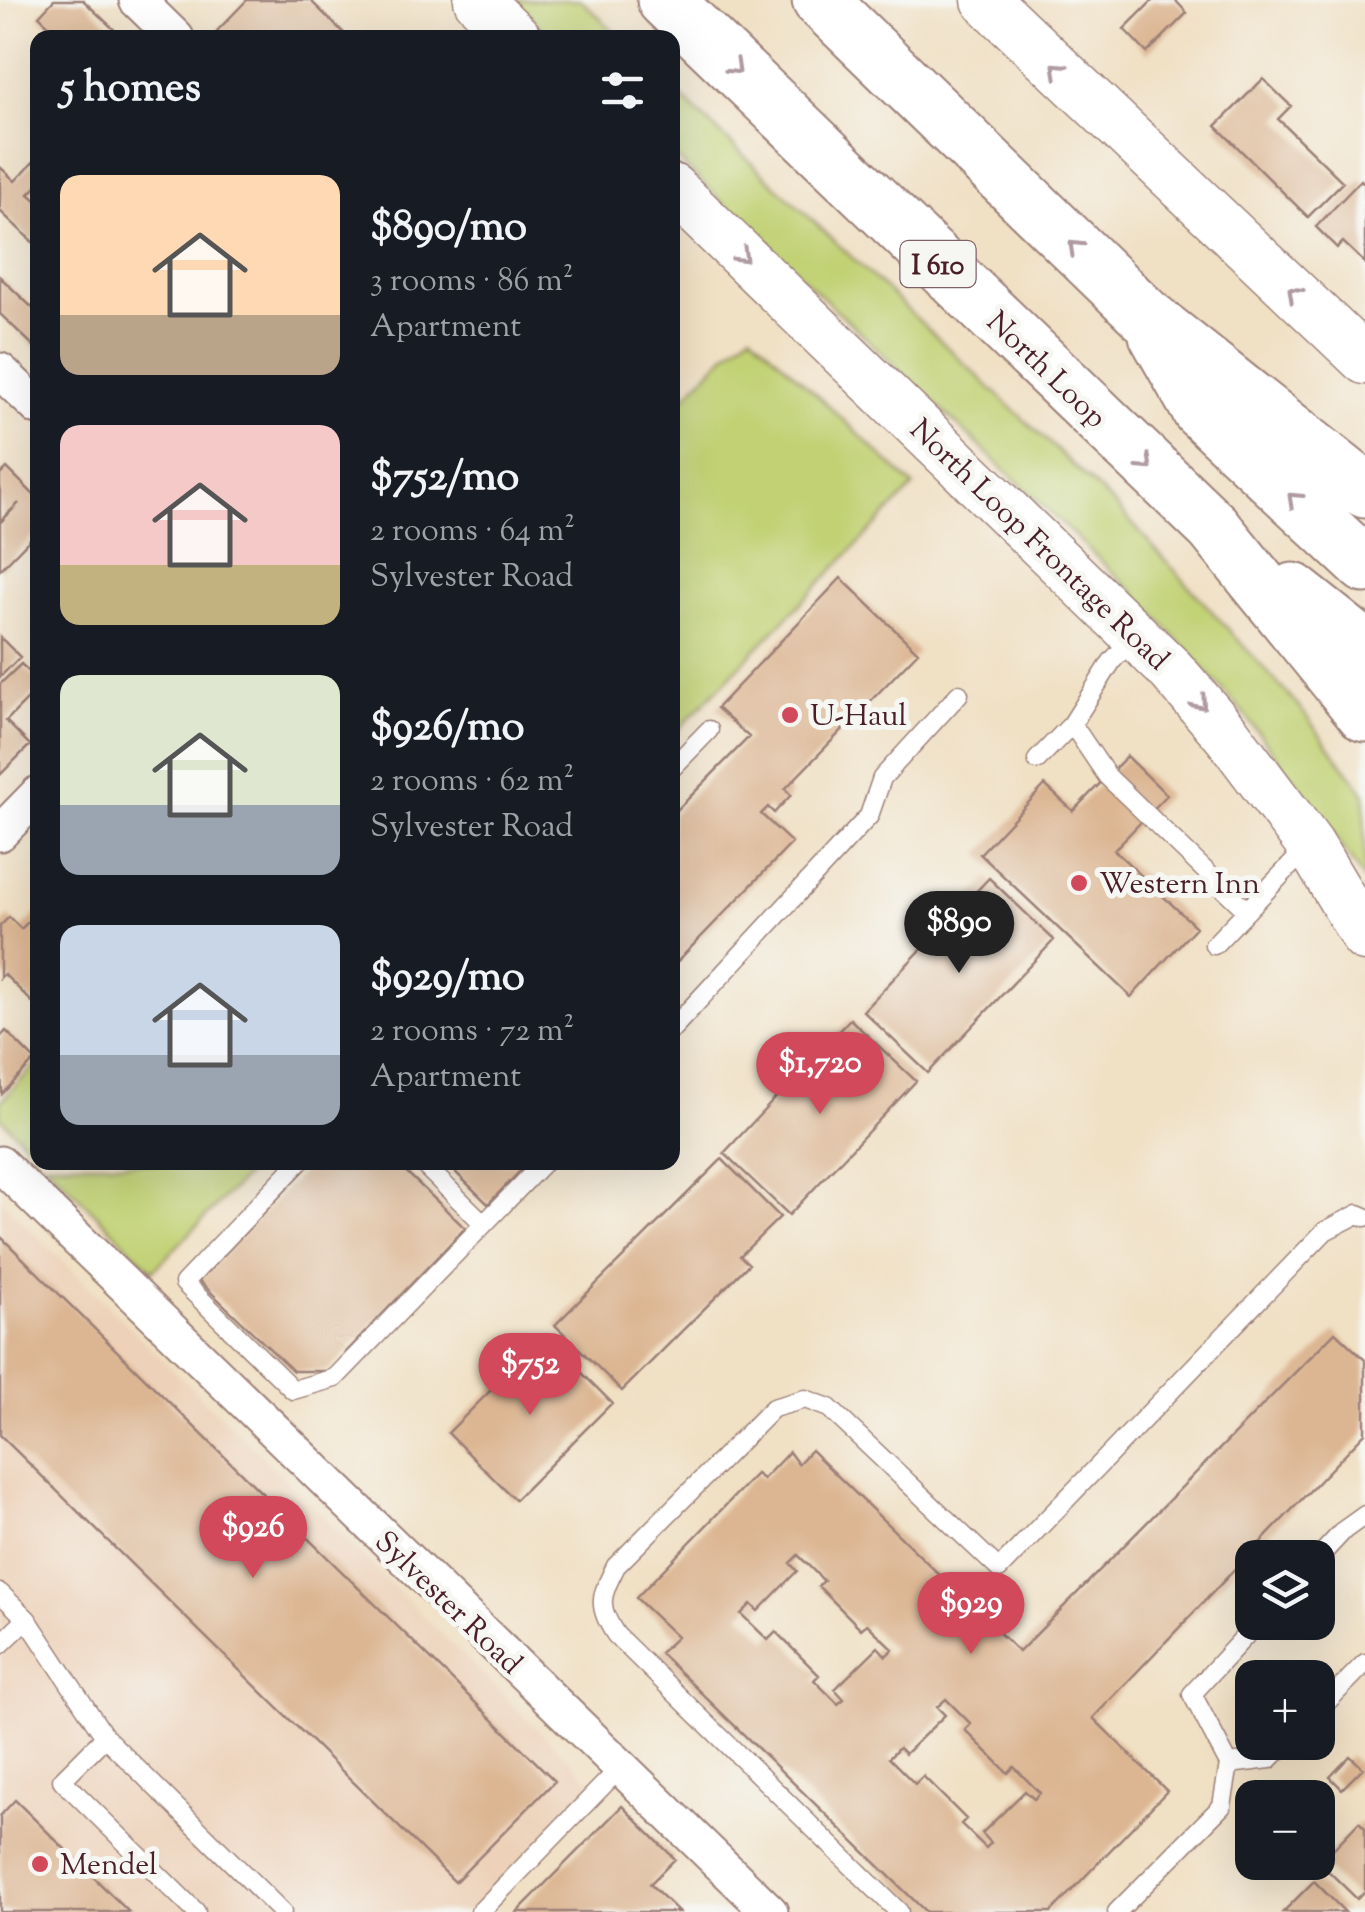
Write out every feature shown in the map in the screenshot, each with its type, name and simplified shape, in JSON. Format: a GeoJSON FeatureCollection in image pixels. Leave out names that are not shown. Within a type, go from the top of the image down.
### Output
{"type":"FeatureCollection","features":[{"type":"Feature","properties":{"kind":"highway","name":"North Loop"},"geometry":{"type":"LineString","coordinates":[[666,0],[1212,527],[1365,714]]}},
{"type":"Feature","properties":{"kind":"highway"},"geometry":{"type":"LineString","coordinates":[[820,0],[1145,315],[1365,490]]}},
{"type":"Feature","properties":{"kind":"highway"},"geometry":{"type":"LineString","coordinates":[[1145,315],[1200,411],[1365,565]]}},
{"type":"Feature","properties":{"kind":"highway"},"geometry":{"type":"LineString","coordinates":[[1212,527],[1365,648]]}},
{"type":"Feature","properties":{"kind":"main road"},"geometry":{"type":"LineString","coordinates":[[478,0],[509,30]]}},
{"type":"Feature","properties":{"kind":"main road"},"geometry":{"type":"LineString","coordinates":[[986,0],[1365,360]]}},
{"type":"Feature","properties":{"kind":"main road","name":"North Loop Frontage Road"},"geometry":{"type":"LineString","coordinates":[[680,196],[1171,670],[1228,736],[1310,845],[1365,937]]}},
{"type":"Feature","properties":{"kind":"street"},"geometry":{"type":"LineString","coordinates":[[137,0],[168,30]]}},
{"type":"Feature","properties":{"kind":"street"},"geometry":{"type":"LineString","coordinates":[[0,371],[30,399]]}},
{"type":"Feature","properties":{"kind":"street"},"geometry":{"type":"LineString","coordinates":[[0,833],[30,802]]}},
{"type":"Feature","properties":{"kind":"street","name":"Sylvester Road"},"geometry":{"type":"LineString","coordinates":[[0,1164],[770,1912]]}},
{"type":"Feature","properties":{"kind":"lane"},"geometry":{"type":"LineString","coordinates":[[1037,760],[1072,724],[1112,661],[1135,635]]}},
{"type":"Feature","properties":{"kind":"lane"},"geometry":{"type":"LineString","coordinates":[[680,1020],[869,816],[882,778],[959,694]]}},
{"type":"Feature","properties":{"kind":"lane"},"geometry":{"type":"LineString","coordinates":[[1072,724],[1107,776],[1247,911]]}},
{"type":"Feature","properties":{"kind":"lane"},"geometry":{"type":"LineString","coordinates":[[680,760],[708,730]]}},
{"type":"Feature","properties":{"kind":"lane"},"geometry":{"type":"LineString","coordinates":[[1214,946],[1310,845]]}},
{"type":"Feature","properties":{"kind":"lane"},"geometry":{"type":"LineString","coordinates":[[291,1170],[184,1282],[293,1390],[336,1378],[536,1170]]}},
{"type":"Feature","properties":{"kind":"lane"},"geometry":{"type":"LineString","coordinates":[[429,1170],[484,1224]]}},
{"type":"Feature","properties":{"kind":"lane"},"geometry":{"type":"LineString","coordinates":[[899,1912],[616,1635],[602,1615],[602,1592],[616,1566],[773,1408],[805,1399],[829,1408],[999,1569],[1326,1231],[1358,1214],[1365,1217]]}},
{"type":"Feature","properties":{"kind":"lane"},"geometry":{"type":"LineString","coordinates":[[1335,1540],[1365,1514]]}},
{"type":"Feature","properties":{"kind":"lane"},"geometry":{"type":"LineString","coordinates":[[0,1593],[27,1618],[105,1737],[282,1912]]}},
{"type":"Feature","properties":{"kind":"lane"},"geometry":{"type":"LineString","coordinates":[[0,1645],[27,1618]]}},
{"type":"Feature","properties":{"kind":"lane"},"geometry":{"type":"LineString","coordinates":[[1117,1912],[1222,1806],[1229,1764],[1192,1694],[1242,1640]]}},
{"type":"Feature","properties":{"kind":"lane"},"geometry":{"type":"LineString","coordinates":[[1335,1694],[1365,1663]]}},
{"type":"Feature","properties":{"kind":"lane"},"geometry":{"type":"LineString","coordinates":[[105,1737],[62,1780],[196,1912]]}},
{"type":"Feature","properties":{"kind":"lane"},"geometry":{"type":"LineString","coordinates":[[1229,1764],[1262,1760]]}},
{"type":"Feature","properties":{"kind":"lane"},"geometry":{"type":"LineString","coordinates":[[480,1912],[620,1768]]}},
{"type":"Feature","properties":{"kind":"shaded area"},"geometry":{"type":"Polygon","coordinates":[[[0,1199],[597,1787],[473,1912],[0,1912],[0,1199]]]}},
{"type":"Feature","properties":{"kind":"green space"},"geometry":{"type":"Polygon","coordinates":[[[511,0],[581,0],[613,30],[543,30],[511,0]]]}},
{"type":"Feature","properties":{"kind":"green space"},"geometry":{"type":"Polygon","coordinates":[[[680,96],[1116,506],[1301,709],[1365,794],[1365,881],[1241,710],[1141,599],[680,162],[680,96]]]}},
{"type":"Feature","properties":{"kind":"green space"},"geometry":{"type":"Polygon","coordinates":[[[751,333],[914,486],[680,728],[680,402],[751,333]]]}},
{"type":"Feature","properties":{"kind":"green space"},"geometry":{"type":"Polygon","coordinates":[[[30,1071],[30,1148],[0,1117],[0,1102],[30,1071]]]}},
{"type":"Feature","properties":{"kind":"green space"},"geometry":{"type":"Polygon","coordinates":[[[52,1170],[251,1170],[153,1271],[52,1170]]]}},
{"type":"Feature","properties":{"kind":"building"},"geometry":{"type":"Polygon","coordinates":[[[54,0],[83,0],[115,30],[54,30],[39,16],[54,0]]]}},
{"type":"Feature","properties":{"kind":"building"},"geometry":{"type":"Polygon","coordinates":[[[247,0],[310,0],[341,30],[218,30],[247,0]]]}},
{"type":"Feature","properties":{"kind":"building"},"geometry":{"type":"Polygon","coordinates":[[[1153,0],[1175,0],[1187,13],[1147,53],[1124,29],[1153,0]]]}},
{"type":"Feature","properties":{"kind":"building"},"geometry":{"type":"Polygon","coordinates":[[[1263,79],[1291,106],[1278,119],[1343,182],[1308,217],[1216,126],[1263,79]]]}},
{"type":"Feature","properties":{"kind":"building"},"geometry":{"type":"Polygon","coordinates":[[[30,165],[30,239],[0,211],[0,167],[15,181],[30,165]]]}},
{"type":"Feature","properties":{"kind":"building"},"geometry":{"type":"Polygon","coordinates":[[[1361,180],[1365,184],[1365,263],[1343,242],[1337,248],[1316,227],[1361,180]]]}},
{"type":"Feature","properties":{"kind":"building"},"geometry":{"type":"Polygon","coordinates":[[[0,277],[30,305],[30,342],[0,314],[0,277]]]}},
{"type":"Feature","properties":{"kind":"building"},"geometry":{"type":"Polygon","coordinates":[[[7,468],[30,491],[30,539],[0,570],[0,523],[19,503],[0,521],[0,475],[7,468]]]}},
{"type":"Feature","properties":{"kind":"building"},"geometry":{"type":"Polygon","coordinates":[[[841,578],[918,652],[785,789],[791,795],[774,813],[768,807],[761,814],[792,843],[680,959],[680,807],[749,737],[717,708],[841,578]]]}},
{"type":"Feature","properties":{"kind":"building"},"geometry":{"type":"Polygon","coordinates":[[[0,637],[20,657],[0,677],[0,637]]]}},
{"type":"Feature","properties":{"kind":"building"},"geometry":{"type":"Polygon","coordinates":[[[21,664],[30,672],[30,697],[6,721],[30,745],[0,775],[0,684],[21,664]]]}},
{"type":"Feature","properties":{"kind":"building"},"geometry":{"type":"Polygon","coordinates":[[[1127,756],[1167,795],[1114,850],[1196,927],[1131,997],[980,854],[1045,785],[1073,811],[1127,756]]]}},
{"type":"Feature","properties":{"kind":"building"},"geometry":{"type":"Polygon","coordinates":[[[989,878],[1054,940],[928,1073],[863,1011],[989,878]]]}},
{"type":"Feature","properties":{"kind":"building"},"geometry":{"type":"Polygon","coordinates":[[[9,917],[21,929],[30,920],[30,1000],[4,974],[0,978],[0,926],[9,917]]]}},
{"type":"Feature","properties":{"kind":"building"},"geometry":{"type":"Polygon","coordinates":[[[850,1019],[916,1081],[789,1215],[724,1153],[850,1019]]]}},
{"type":"Feature","properties":{"kind":"building"},"geometry":{"type":"Polygon","coordinates":[[[6,1031],[30,1055],[30,1065],[2,1094],[0,1037],[6,1031]]]}},
{"type":"Feature","properties":{"kind":"building"},"geometry":{"type":"Polygon","coordinates":[[[722,1159],[780,1217],[740,1256],[749,1264],[622,1391],[555,1325],[722,1159]]]}},
{"type":"Feature","properties":{"kind":"building"},"geometry":{"type":"Polygon","coordinates":[[[304,1170],[404,1170],[465,1228],[328,1371],[293,1371],[199,1281],[304,1170]]]}},
{"type":"Feature","properties":{"kind":"building"},"geometry":{"type":"Polygon","coordinates":[[[453,1170],[521,1170],[488,1204],[453,1170]]]}},
{"type":"Feature","properties":{"kind":"building"},"geometry":{"type":"Polygon","coordinates":[[[0,1236],[555,1781],[455,1882],[0,1435],[0,1236]]]}},
{"type":"Feature","properties":{"kind":"building"},"geometry":{"type":"Polygon","coordinates":[[[1335,1332],[1365,1360],[1365,1433],[1263,1540],[1235,1540],[1235,1569],[1093,1718],[1167,1791],[1051,1912],[926,1912],[660,1653],[677,1637],[636,1598],[756,1474],[763,1479],[789,1452],[798,1464],[811,1450],[1019,1652],[1335,1332]],[[798,1555],[790,1563],[797,1571],[758,1611],[751,1604],[741,1614],[768,1640],[776,1632],[819,1675],[814,1680],[838,1704],[844,1699],[835,1689],[878,1647],[886,1656],[893,1649],[867,1624],[861,1629],[818,1586],[824,1581],[798,1555]],[[946,1699],[937,1707],[945,1715],[905,1754],[899,1748],[889,1758],[915,1784],[923,1776],[966,1819],[961,1824],[986,1848],[991,1843],[982,1833],[1025,1791],[1034,1799],[1040,1793],[1014,1767],[1008,1773],[965,1730],[971,1724],[946,1699]]]}},
{"type":"Feature","properties":{"kind":"building"},"geometry":{"type":"Polygon","coordinates":[[[545,1336],[612,1403],[515,1500],[448,1433],[545,1336]]]}},
{"type":"Feature","properties":{"kind":"building"},"geometry":{"type":"Polygon","coordinates":[[[1350,1756],[1363,1768],[1342,1789],[1330,1777],[1350,1756]]]}},
{"type":"Feature","properties":{"kind":"building","name":"Mendel"},"geometry":{"type":"Polygon","coordinates":[[[15,1800],[129,1912],[0,1912],[0,1816],[15,1800]]]}},
{"type":"Feature","properties":{"kind":"building"},"geometry":{"type":"Polygon","coordinates":[[[622,1806],[675,1859],[650,1884],[679,1912],[517,1912],[622,1806]]]}},
{"type":"Feature","properties":{"kind":"building"},"geometry":{"type":"Polygon","coordinates":[[[1359,1822],[1365,1828],[1365,1891],[1357,1899],[1335,1878],[1335,1847],[1359,1822]]]}},
{"type":"Feature","properties":{"kind":"building"},"geometry":{"type":"Polygon","coordinates":[[[1314,1881],[1345,1912],[1283,1912],[1314,1881]]]}},
{"type":"Feature","properties":{"kind":"place","name":"U-Haul"},"geometry":{"type":"Point","coordinates":[790,715]}},
{"type":"Feature","properties":{"kind":"place","name":"Western Inn"},"geometry":{"type":"Point","coordinates":[1079,883]}},
{"type":"Feature","properties":{"kind":"place","name":"Mendel"},"geometry":{"type":"Point","coordinates":[40,1864]}}]}
